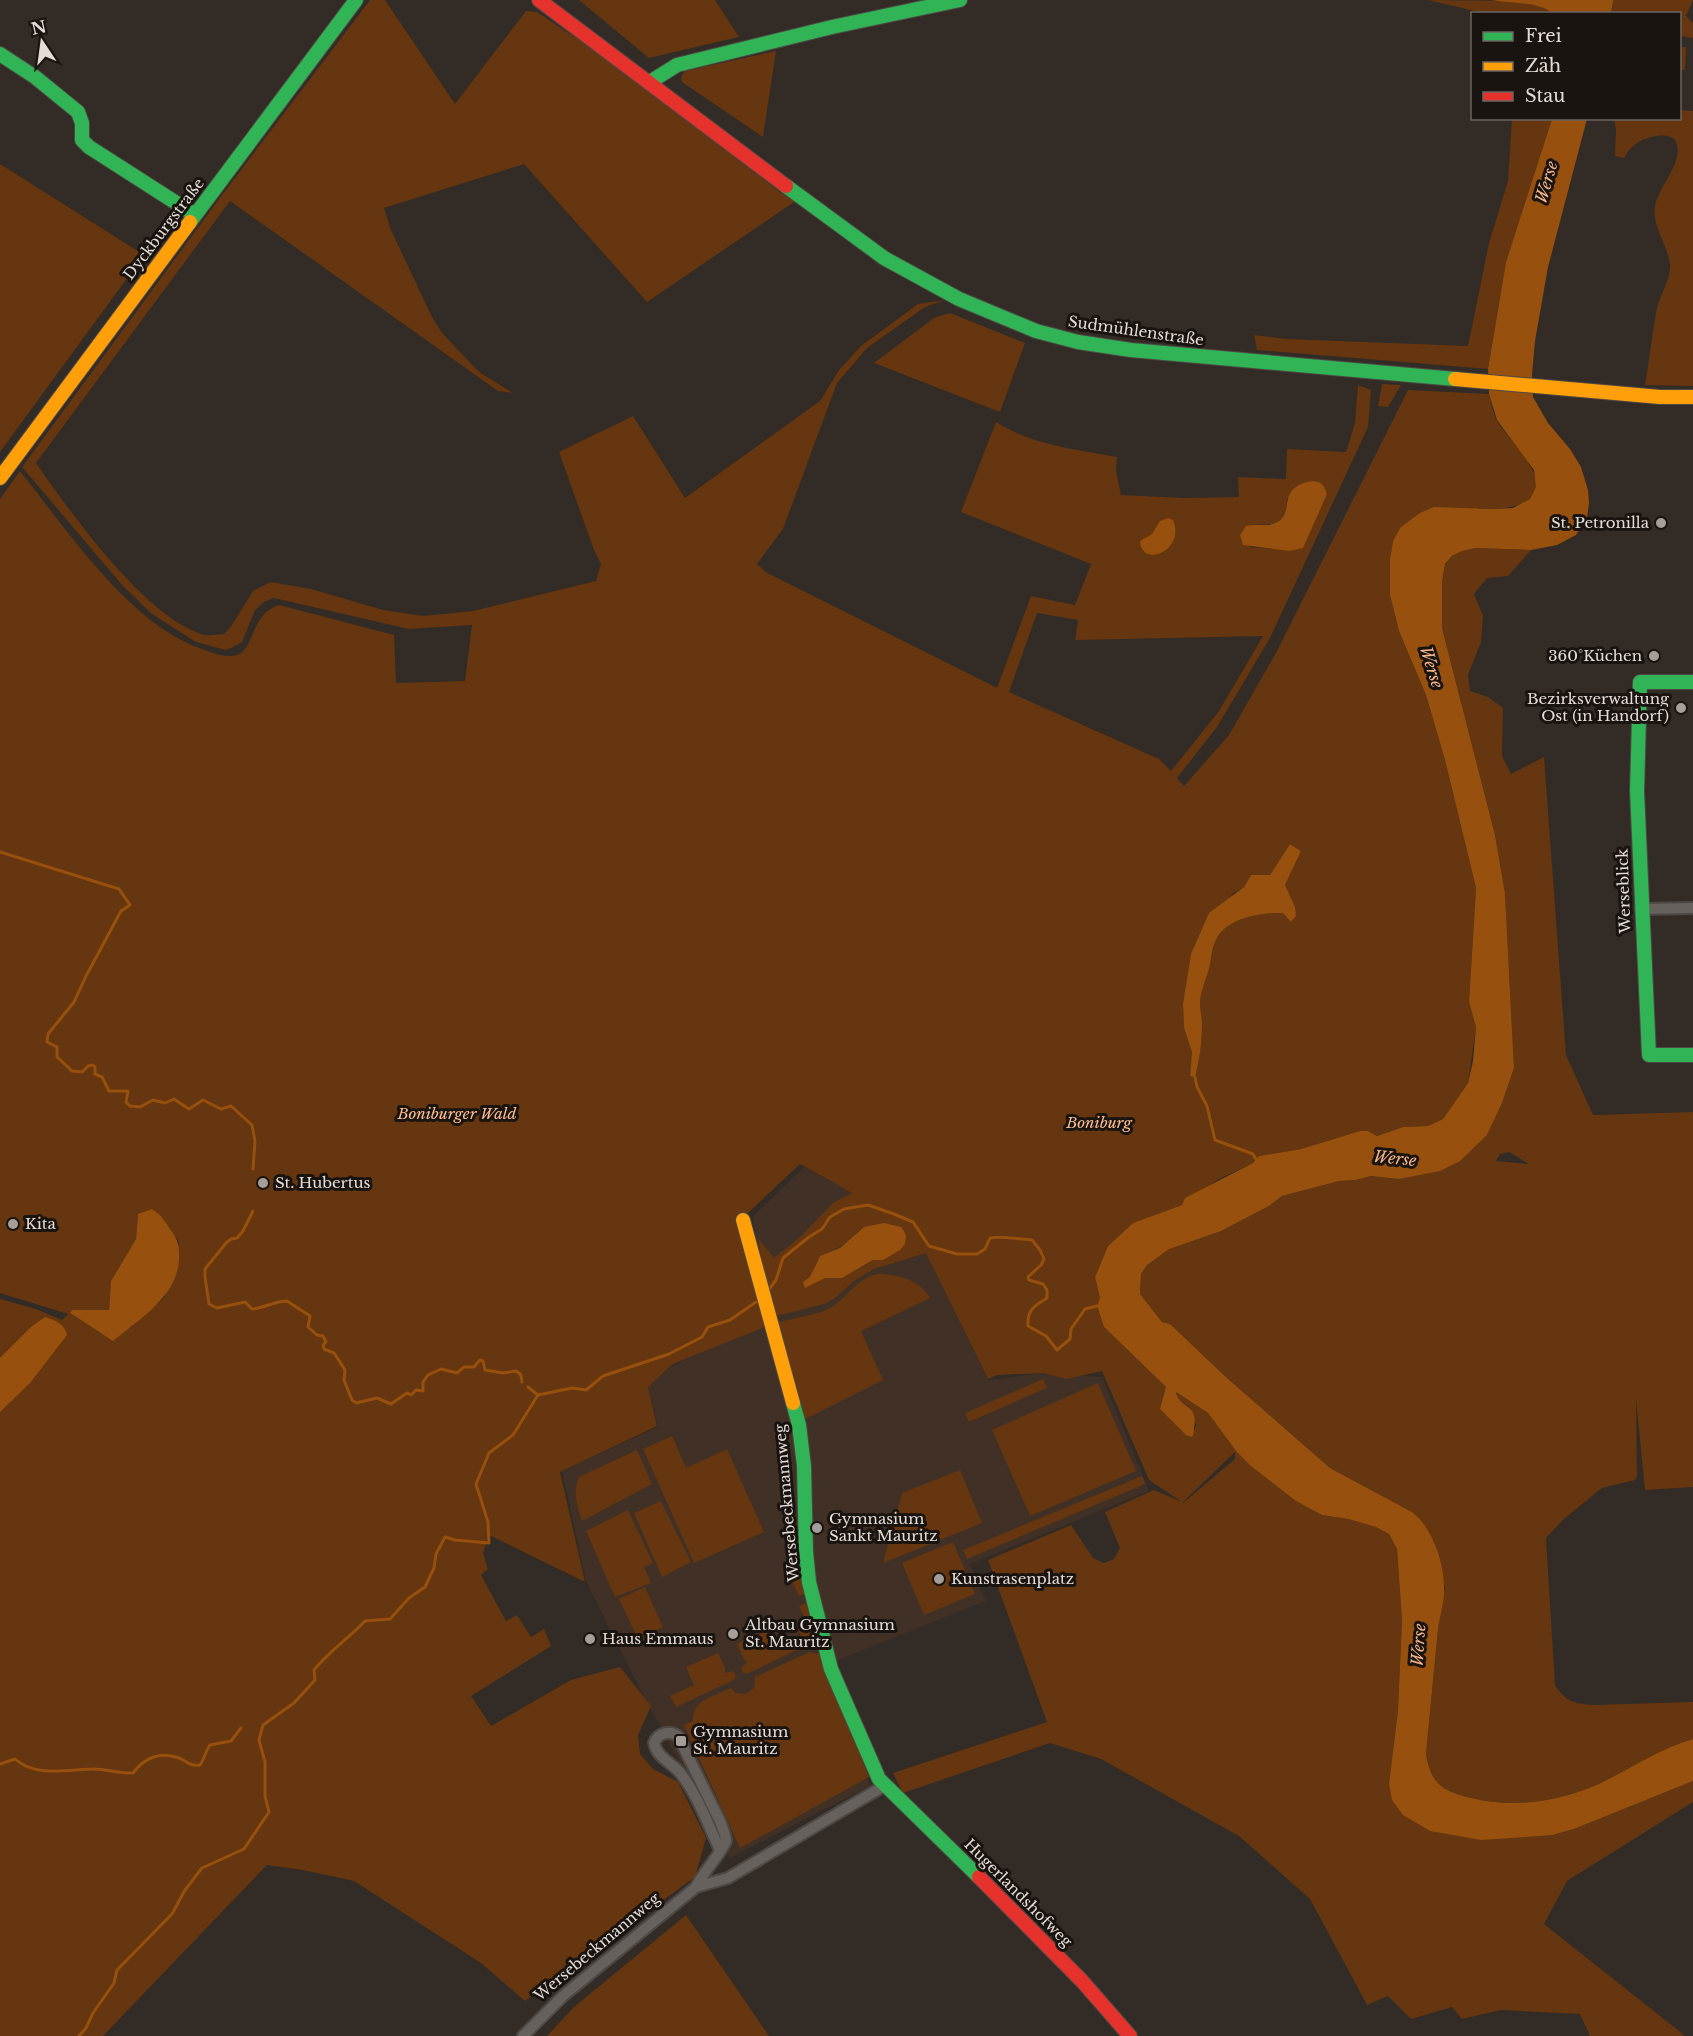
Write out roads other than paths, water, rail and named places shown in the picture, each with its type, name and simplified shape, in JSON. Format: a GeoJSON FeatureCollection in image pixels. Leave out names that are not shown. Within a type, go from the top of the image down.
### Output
{"type":"FeatureCollection","features":[{"type":"Feature","properties":{"kind":"street","name":"Dyckburgstraße"},"geometry":{"type":"LineString","coordinates":[[0,478],[356,0]]}},
{"type":"Feature","properties":{"kind":"street","name":"Sudmühlenstraße"},"geometry":{"type":"LineString","coordinates":[[539,0],[884,258],[959,299],[1036,331],[1078,342],[1131,350],[1550,388],[1660,397],[1693,397]]}},
{"type":"Feature","properties":{"kind":"street"},"geometry":{"type":"LineString","coordinates":[[650,82],[677,65],[832,27],[960,0]]}},
{"type":"Feature","properties":{"kind":"street"},"geometry":{"type":"LineString","coordinates":[[0,54],[78,112],[82,123],[82,140],[89,147],[195,215]]}},
{"type":"Feature","properties":{"kind":"street","name":"Werseblick"},"geometry":{"type":"LineString","coordinates":[[1693,682],[1640,682],[1637,790],[1649,1055],[1693,1055]]}},
{"type":"Feature","properties":{"kind":"street"},"geometry":{"type":"LineString","coordinates":[[1641,909],[1693,908]]}},
{"type":"Feature","properties":{"kind":"street","name":"Wersebeckmannweg"},"geometry":{"type":"LineString","coordinates":[[696,1887],[728,1878],[881,1783],[831,1669],[824,1644],[808,1572],[804,1536],[804,1466],[799,1425],[743,1220]]}},
{"type":"Feature","properties":{"kind":"street"},"geometry":{"type":"LineString","coordinates":[[674,1733],[681,1741],[724,1831],[726,1842],[720,1850],[687,1782],[656,1750],[654,1743],[661,1734],[674,1733]]}},
{"type":"Feature","properties":{"kind":"street","name":"Hugerlandshofweg"},"geometry":{"type":"LineString","coordinates":[[881,1783],[891,1789],[1082,1981],[1130,2036]]}},
{"type":"Feature","properties":{"kind":"street","name":"Wersebeckmannweg"},"geometry":{"type":"LineString","coordinates":[[523,2036],[563,1996],[696,1887],[720,1850]]}},
{"type":"Feature","properties":{"kind":"water"},"geometry":{"type":"Polygon","coordinates":[[[1492,0],[1613,0],[1611,12],[1550,12],[1533,5],[1492,0]]]}},
{"type":"Feature","properties":{"kind":"water","name":"Werse"},"geometry":{"type":"Polygon","coordinates":[[[1552,120],[1587,120],[1548,267],[1535,341],[1532,374],[1533,397],[1548,423],[1570,449],[1581,467],[1588,490],[1587,518],[1576,535],[1557,545],[1531,550],[1476,548],[1462,551],[1452,556],[1445,564],[1442,582],[1442,628],[1495,835],[1505,893],[1514,1068],[1502,1103],[1487,1135],[1460,1161],[1440,1171],[1399,1179],[1371,1176],[1339,1181],[1282,1196],[1269,1206],[1221,1231],[1169,1249],[1147,1265],[1141,1274],[1140,1294],[1162,1322],[1170,1324],[1227,1378],[1330,1468],[1412,1512],[1431,1536],[1442,1567],[1444,1587],[1426,1754],[1431,1773],[1440,1785],[1461,1795],[1488,1801],[1522,1803],[1540,1801],[1589,1788],[1659,1752],[1693,1739],[1693,1781],[1574,1829],[1553,1835],[1481,1840],[1430,1831],[1403,1815],[1392,1800],[1389,1784],[1398,1710],[1402,1620],[1397,1549],[1389,1534],[1376,1527],[1348,1519],[1322,1515],[1296,1501],[1251,1466],[1236,1451],[1208,1413],[1176,1392],[1181,1401],[1194,1414],[1193,1435],[1192,1437],[1186,1435],[1160,1409],[1166,1387],[1104,1327],[1097,1306],[1100,1298],[1095,1277],[1108,1246],[1133,1223],[1182,1205],[1185,1198],[1253,1163],[1259,1156],[1301,1149],[1360,1131],[1368,1131],[1377,1136],[1403,1127],[1428,1126],[1443,1119],[1468,1083],[1473,1061],[1476,1027],[1469,1002],[1476,888],[1445,760],[1426,695],[1399,631],[1390,595],[1390,559],[1393,541],[1401,527],[1420,513],[1434,507],[1513,508],[1530,499],[1536,487],[1534,470],[1497,420],[1489,394],[1488,369],[1506,262],[1552,120]]]}},
{"type":"Feature","properties":{"kind":"water"},"geometry":{"type":"Polygon","coordinates":[[[1312,481],[1322,485],[1327,494],[1303,548],[1289,551],[1243,545],[1240,535],[1246,526],[1279,521],[1286,511],[1290,493],[1294,488],[1312,481]]]}},
{"type":"Feature","properties":{"kind":"water"},"geometry":{"type":"Polygon","coordinates":[[[1168,518],[1173,520],[1174,540],[1162,552],[1155,555],[1148,554],[1140,541],[1152,534],[1160,521],[1168,518]]]}},
{"type":"Feature","properties":{"kind":"water"},"geometry":{"type":"Polygon","coordinates":[[[1290,844],[1301,851],[1285,885],[1295,907],[1296,916],[1291,922],[1283,913],[1247,918],[1229,925],[1217,938],[1200,1000],[1202,1030],[1198,1064],[1195,1077],[1190,1076],[1192,1052],[1184,1028],[1183,1004],[1191,954],[1209,913],[1244,887],[1251,875],[1270,875],[1290,844]]]}},
{"type":"Feature","properties":{"kind":"water"},"geometry":{"type":"Polygon","coordinates":[[[152,1209],[164,1220],[176,1239],[179,1252],[178,1269],[166,1294],[157,1304],[113,1341],[70,1313],[72,1310],[109,1310],[111,1281],[136,1239],[138,1214],[152,1209]]]}},
{"type":"Feature","properties":{"kind":"water"},"geometry":{"type":"Polygon","coordinates":[[[884,1223],[901,1227],[904,1231],[905,1244],[900,1250],[883,1260],[873,1260],[842,1278],[825,1278],[805,1288],[803,1282],[810,1277],[820,1256],[840,1248],[864,1227],[884,1223]]]}},
{"type":"Feature","properties":{"kind":"water"},"geometry":{"type":"Polygon","coordinates":[[[45,1317],[62,1325],[67,1335],[30,1383],[0,1412],[0,1358],[31,1327],[45,1317]]]}},
{"type":"Feature","properties":{"kind":"waterway"},"geometry":{"type":"LineString","coordinates":[[0,852],[119,889],[130,905],[121,911],[74,1002],[48,1034],[47,1042],[57,1047],[57,1057],[72,1071],[82,1072],[88,1066],[93,1065],[95,1074],[102,1077],[109,1091],[128,1091],[126,1102],[130,1106],[140,1107],[153,1100],[165,1103],[174,1099],[189,1109],[203,1100],[221,1109],[231,1106],[252,1125],[255,1141],[253,1169]]}},
{"type":"Feature","properties":{"kind":"waterway"},"geometry":{"type":"LineString","coordinates":[[1195,1077],[1197,1087],[1207,1106],[1215,1140],[1253,1154],[1258,1163]]}},
{"type":"Feature","properties":{"kind":"waterway"},"geometry":{"type":"LineString","coordinates":[[770,1288],[776,1280],[783,1258],[822,1229],[830,1217],[844,1209],[868,1205],[913,1222],[929,1246],[957,1254],[977,1254],[985,1249],[990,1238],[1032,1240],[1044,1259],[1028,1277],[1029,1280],[1043,1284],[1047,1290],[1047,1298],[1032,1309],[1028,1326],[1046,1336],[1057,1350],[1070,1339],[1071,1329],[1085,1309],[1101,1305]]}},
{"type":"Feature","properties":{"kind":"waterway"},"geometry":{"type":"LineString","coordinates":[[253,1211],[243,1231],[237,1238],[226,1243],[205,1269],[209,1304],[217,1308],[245,1302],[252,1309],[287,1301],[310,1316],[308,1327],[317,1335],[323,1336],[326,1342],[323,1345],[324,1349],[334,1353],[345,1370],[344,1380],[352,1400],[356,1403],[377,1398],[391,1404],[407,1393],[411,1395],[416,1390],[423,1391],[423,1382],[428,1375],[441,1369],[457,1373],[464,1367],[474,1367],[480,1360],[483,1361],[485,1370],[503,1373],[516,1371],[521,1375],[522,1382]]}},
{"type":"Feature","properties":{"kind":"waterway"},"geometry":{"type":"LineString","coordinates":[[79,2036],[114,1983],[117,1970],[172,1914],[185,1890],[202,1868],[244,1849],[269,1812],[265,1796],[265,1762],[259,1740],[263,1725],[294,1703],[315,1680],[314,1670],[320,1663],[365,1621],[390,1619],[409,1598],[425,1587],[434,1568],[436,1554],[445,1537],[489,1543],[488,1522],[476,1484],[489,1453],[513,1435],[538,1395],[572,1388],[586,1390],[603,1376],[669,1354],[702,1337],[708,1327],[730,1320],[756,1302]]}},
{"type":"Feature","properties":{"kind":"waterway"},"geometry":{"type":"LineString","coordinates":[[528,1387],[538,1395]]}},
{"type":"Feature","properties":{"kind":"waterway"},"geometry":{"type":"LineString","coordinates":[[0,1764],[15,1759],[23,1765],[41,1770],[96,1769],[133,1773],[147,1760],[165,1755],[200,1765],[210,1745],[231,1741],[241,1728]]}},
{"type":"Feature","properties":{"kind":"place","name":"St. Petronilla"},"geometry":{"type":"Point","coordinates":[1661,523]}},
{"type":"Feature","properties":{"kind":"place","name":"360°Küchen"},"geometry":{"type":"Point","coordinates":[1654,656]}},
{"type":"Feature","properties":{"kind":"place","name":"Bezirksverwaltung Ost (in Handorf)"},"geometry":{"type":"Point","coordinates":[1681,708]}},
{"type":"Feature","properties":{"kind":"place","name":"St. Hubertus"},"geometry":{"type":"Point","coordinates":[263,1183]}},
{"type":"Feature","properties":{"kind":"place","name":"Kita"},"geometry":{"type":"Point","coordinates":[13,1224]}},
{"type":"Feature","properties":{"kind":"place","name":"Gymnasium Sankt Mauritz"},"geometry":{"type":"Point","coordinates":[817,1528]}},
{"type":"Feature","properties":{"kind":"place","name":"Kunstrasenplatz"},"geometry":{"type":"Point","coordinates":[939,1579]}},
{"type":"Feature","properties":{"kind":"place","name":"Altbau Gymnasium St. Mauritz"},"geometry":{"type":"Point","coordinates":[733,1634]}},
{"type":"Feature","properties":{"kind":"place","name":"Haus Emmaus"},"geometry":{"type":"Point","coordinates":[590,1639]}},
{"type":"Feature","properties":{"kind":"place","name":"Gymnasium St. Mauritz"},"geometry":{"type":"Point","coordinates":[681,1741]}},
{"type":"Feature","properties":{"kind":"park label","name":"Boniburger Wald"},"geometry":{"type":"Point","coordinates":[457,1114]}},
{"type":"Feature","properties":{"kind":"park label","name":"Boniburg"},"geometry":{"type":"Point","coordinates":[1099,1123]}}]}
